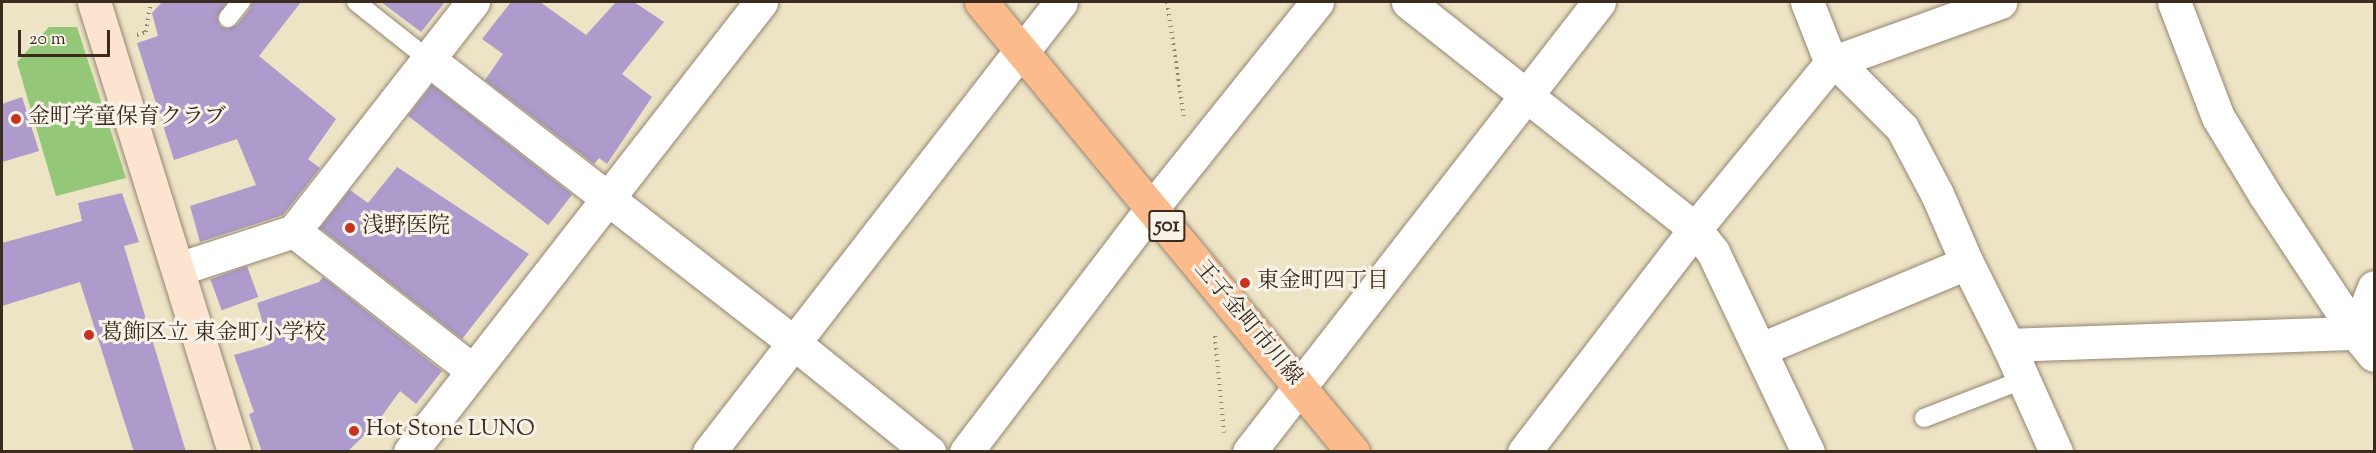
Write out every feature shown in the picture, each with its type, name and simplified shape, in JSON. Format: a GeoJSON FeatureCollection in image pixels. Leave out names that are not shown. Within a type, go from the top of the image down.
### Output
{"type":"FeatureCollection","features":[{"type":"Feature","properties":{"kind":"main road","name":"王子金町市川線"},"geometry":{"type":"LineString","coordinates":[[981,2],[1353,452]]}},
{"type":"Feature","properties":{"kind":"street"},"geometry":{"type":"LineString","coordinates":[[94,2],[234,452]]}},
{"type":"Feature","properties":{"kind":"street"},"geometry":{"type":"LineString","coordinates":[[178,269],[294,231],[473,2]]}},
{"type":"Feature","properties":{"kind":"street"},"geometry":{"type":"LineString","coordinates":[[410,452],[761,2]]}},
{"type":"Feature","properties":{"kind":"street"},"geometry":{"type":"LineString","coordinates":[[709,452],[1061,2]]}},
{"type":"Feature","properties":{"kind":"street"},"geometry":{"type":"LineString","coordinates":[[966,452],[1152,208],[1192,162],[1317,2]]}},
{"type":"Feature","properties":{"kind":"street"},"geometry":{"type":"LineString","coordinates":[[1408,2],[1695,229],[1713,252],[1808,452]]}},
{"type":"Feature","properties":{"kind":"street"},"geometry":{"type":"LineString","coordinates":[[1237,446],[1300,387],[1599,2]]}},
{"type":"Feature","properties":{"kind":"street"},"geometry":{"type":"LineString","coordinates":[[1807,2],[1833,62],[1902,128],[1937,194],[2056,452]]}},
{"type":"Feature","properties":{"kind":"street"},"geometry":{"type":"LineString","coordinates":[[1524,452],[1695,229],[1833,62],[2000,2]]}},
{"type":"Feature","properties":{"kind":"street"},"geometry":{"type":"LineString","coordinates":[[2174,2],[2218,117],[2265,195],[2365,344]]}},
{"type":"Feature","properties":{"kind":"street"},"geometry":{"type":"LineString","coordinates":[[428,59],[795,343],[929,452]]}},
{"type":"Feature","properties":{"kind":"street"},"geometry":{"type":"LineString","coordinates":[[294,231],[473,370]]}},
{"type":"Feature","properties":{"kind":"street"},"geometry":{"type":"LineString","coordinates":[[1761,349],[1967,262]]}},
{"type":"Feature","properties":{"kind":"street"},"geometry":{"type":"LineString","coordinates":[[2365,344],[2374,286]]}},
{"type":"Feature","properties":{"kind":"street"},"geometry":{"type":"LineString","coordinates":[[2008,345],[2365,344]]}},
{"type":"Feature","properties":{"kind":"lane"},"geometry":{"type":"LineString","coordinates":[[228,18],[241,2]]}},
{"type":"Feature","properties":{"kind":"lane"},"geometry":{"type":"LineString","coordinates":[[356,2],[428,59]]}},
{"type":"Feature","properties":{"kind":"lane"},"geometry":{"type":"LineString","coordinates":[[1924,418],[2022,380]]}},
{"type":"Feature","properties":{"kind":"path"},"geometry":{"type":"LineString","coordinates":[[135,35],[146,32],[151,2]]}},
{"type":"Feature","properties":{"kind":"path"},"geometry":{"type":"LineString","coordinates":[[1167,2],[1192,162]]}},
{"type":"Feature","properties":{"kind":"path"},"geometry":{"type":"LineString","coordinates":[[1214,331],[1237,446]]}},
{"type":"Feature","properties":{"kind":"green space"},"geometry":{"type":"Polygon","coordinates":[[[49,27],[77,27],[126,178],[56,196],[17,62],[49,27]]]}},
{"type":"Feature","properties":{"kind":"building"},"geometry":{"type":"Polygon","coordinates":[[[162,2],[227,2],[217,17],[220,26],[227,29],[237,25],[250,9],[252,2],[301,2],[259,56],[336,119],[308,159],[320,168],[283,215],[200,242],[190,206],[256,185],[237,139],[174,160],[137,43],[158,36],[152,13],[162,2]]]}},
{"type":"Feature","properties":{"kind":"building"},"geometry":{"type":"Polygon","coordinates":[[[381,2],[445,2],[421,32],[381,2]]]}},
{"type":"Feature","properties":{"kind":"building"},"geometry":{"type":"Polygon","coordinates":[[[511,2],[540,2],[586,35],[616,2],[634,2],[664,22],[622,74],[652,97],[607,164],[599,158],[594,164],[485,80],[503,54],[482,39],[511,2]]]}},
{"type":"Feature","properties":{"kind":"building"},"geometry":{"type":"Polygon","coordinates":[[[432,85],[572,195],[548,225],[408,116],[432,85]]]}},
{"type":"Feature","properties":{"kind":"building","name":"金町学童保育クラブ"},"geometry":{"type":"Polygon","coordinates":[[[22,97],[39,151],[2,162],[2,104],[22,97]]]}},
{"type":"Feature","properties":{"kind":"building"},"geometry":{"type":"Polygon","coordinates":[[[397,167],[529,254],[462,339],[320,228],[350,190],[368,203],[397,167]]]}},
{"type":"Feature","properties":{"kind":"building"},"geometry":{"type":"Polygon","coordinates":[[[122,193],[139,242],[124,246],[186,452],[134,452],[80,282],[2,306],[2,243],[82,221],[78,203],[122,193]]]}},
{"type":"Feature","properties":{"kind":"building"},"geometry":{"type":"Polygon","coordinates":[[[247,266],[258,297],[222,310],[210,279],[247,266]]]}},
{"type":"Feature","properties":{"kind":"building"},"geometry":{"type":"Polygon","coordinates":[[[323,277],[442,371],[416,404],[400,391],[376,424],[347,452],[262,452],[249,414],[254,412],[234,355],[269,345],[257,303],[319,282],[323,277]]]}},
{"type":"Feature","properties":{"kind":"place","name":"金町学童保育クラブ"},"geometry":{"type":"Point","coordinates":[16,119]}},
{"type":"Feature","properties":{"kind":"place","name":"浅野医院"},"geometry":{"type":"Point","coordinates":[350,228]}},
{"type":"Feature","properties":{"kind":"place","name":"東金町四丁目"},"geometry":{"type":"Point","coordinates":[1245,283]}},
{"type":"Feature","properties":{"kind":"place","name":"葛飾区立 東金町小学校"},"geometry":{"type":"Point","coordinates":[89,335]}},
{"type":"Feature","properties":{"kind":"place","name":"Hot Stone LUNO"},"geometry":{"type":"Point","coordinates":[354,431]}}]}
